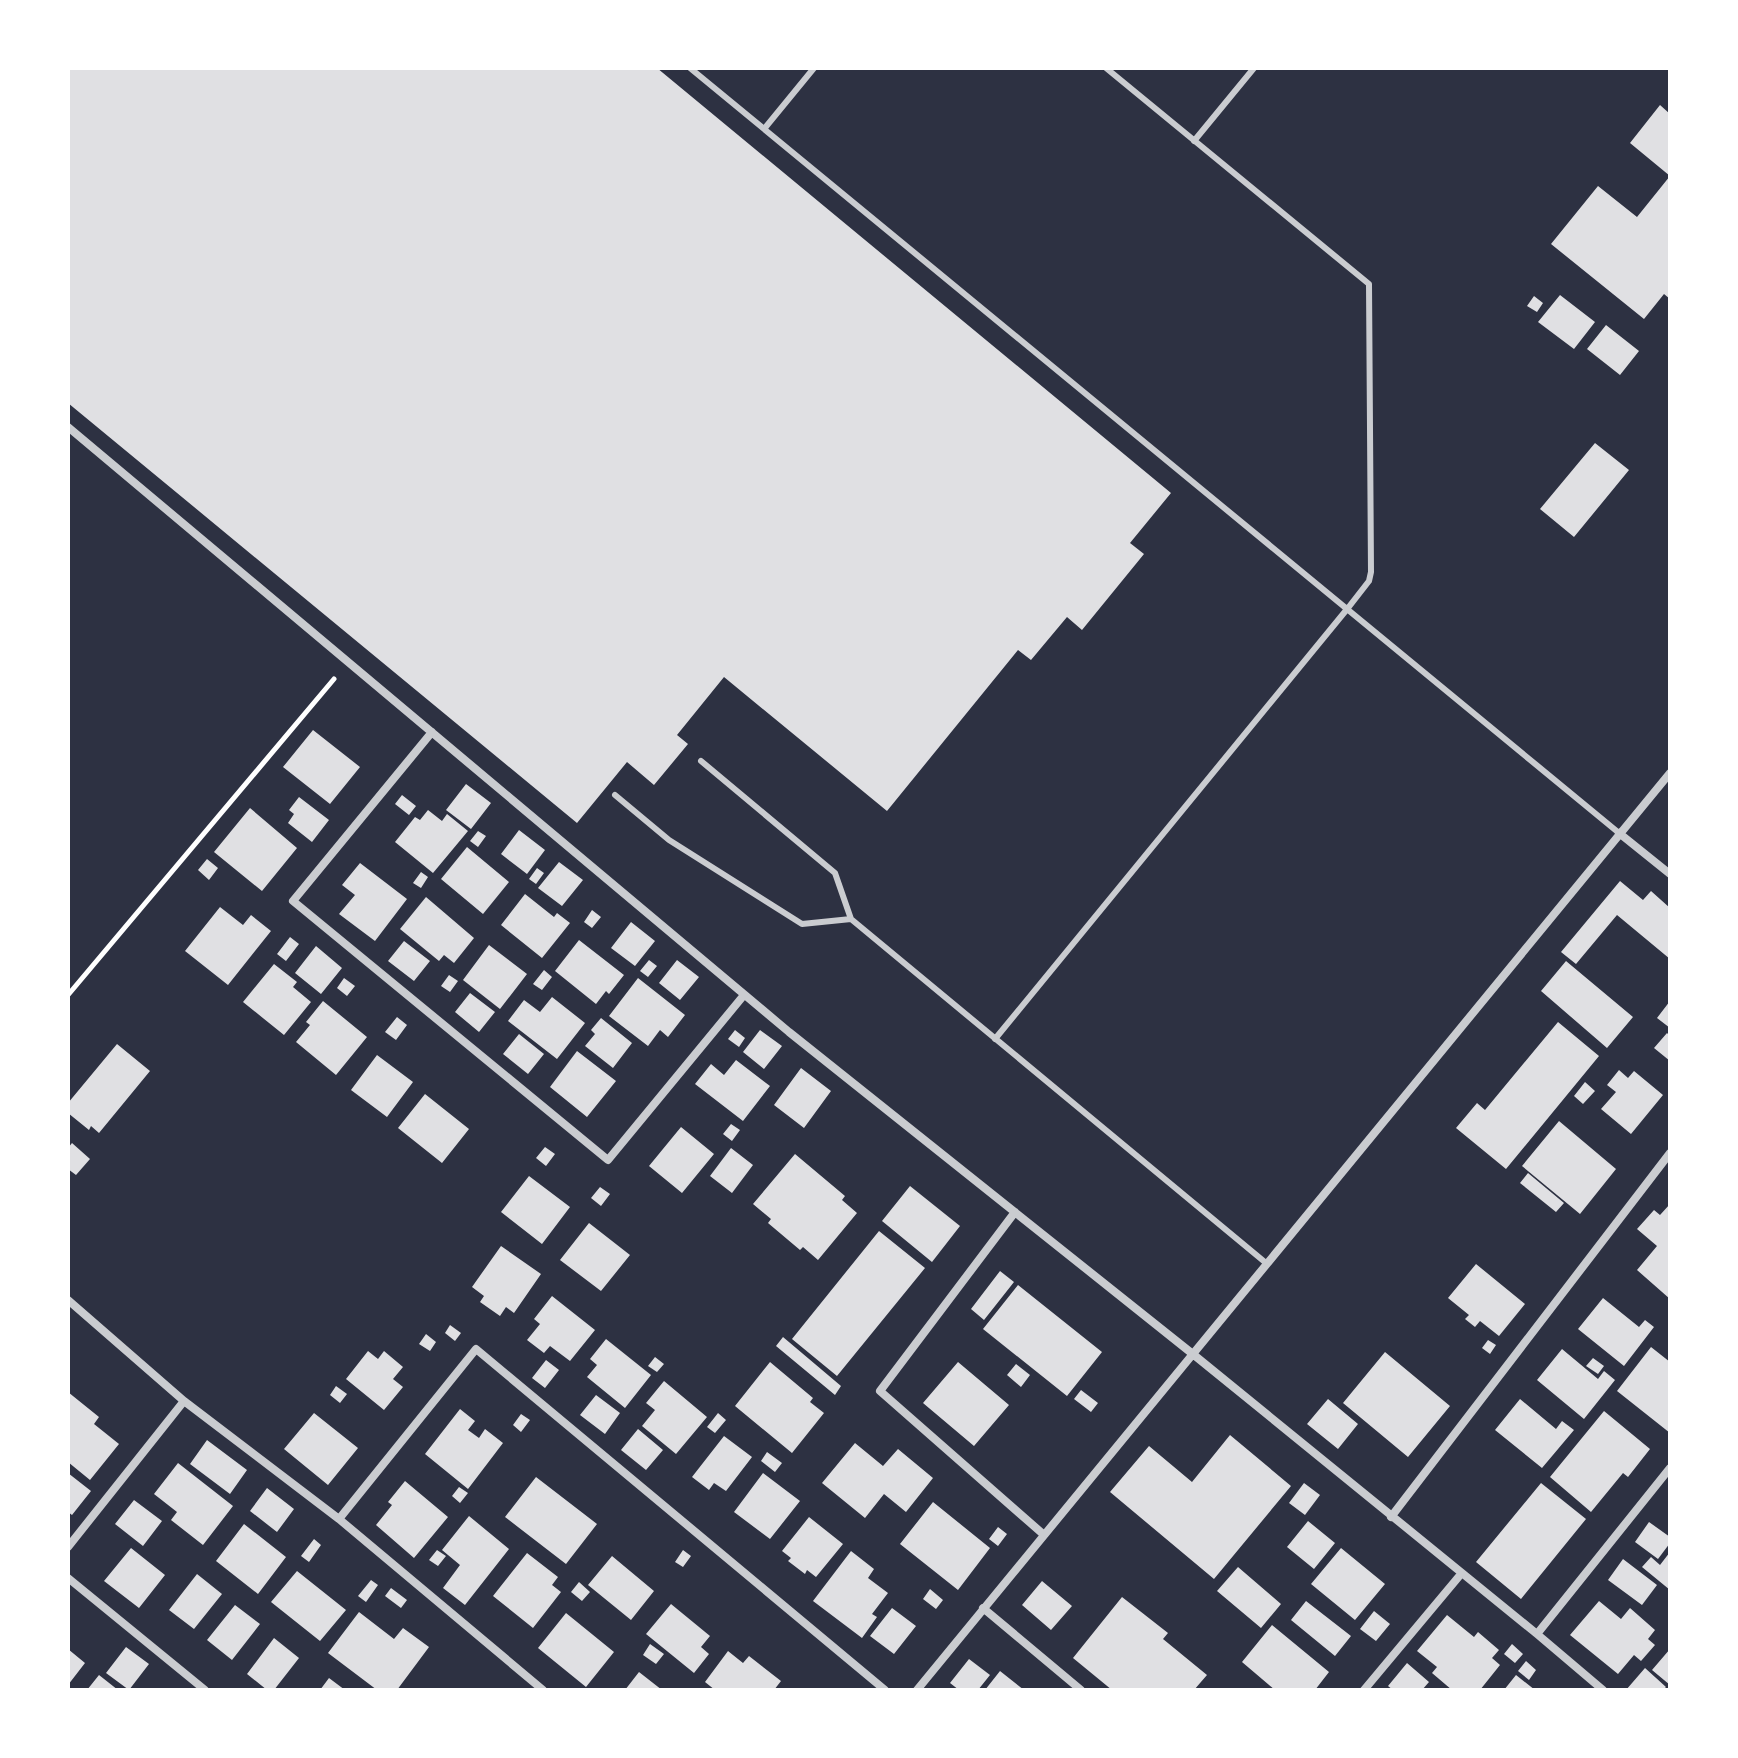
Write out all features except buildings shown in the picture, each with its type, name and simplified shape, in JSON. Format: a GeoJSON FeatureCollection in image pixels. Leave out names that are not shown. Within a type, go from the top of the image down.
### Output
{"type":"FeatureCollection","features":[{"type":"Feature","properties":{"kind":"street"},"geometry":{"type":"LineString","coordinates":[[68,427],[744,995],[1194,1355],[1603,1690]]}},
{"type":"Feature","properties":{"kind":"street"},"geometry":{"type":"LineString","coordinates":[[432,732],[293,901],[608,1160],[744,995]]}},
{"type":"Feature","properties":{"kind":"street"},"geometry":{"type":"LineString","coordinates":[[917,1690],[1670,773]]}},
{"type":"Feature","properties":{"kind":"street"},"geometry":{"type":"LineString","coordinates":[[1619,833],[1670,874]]}},
{"type":"Feature","properties":{"kind":"street"},"geometry":{"type":"LineString","coordinates":[[1391,1517],[1670,1153]]}},
{"type":"Feature","properties":{"kind":"street"},"geometry":{"type":"LineString","coordinates":[[1015,1212],[880,1391],[1043,1534]]}},
{"type":"Feature","properties":{"kind":"street"},"geometry":{"type":"LineString","coordinates":[[68,1300],[184,1401],[339,1519],[543,1690]]}},
{"type":"Feature","properties":{"kind":"street"},"geometry":{"type":"LineString","coordinates":[[339,1519],[476,1349],[885,1690]]}},
{"type":"Feature","properties":{"kind":"street"},"geometry":{"type":"LineString","coordinates":[[68,1547],[184,1401]]}},
{"type":"Feature","properties":{"kind":"street"},"geometry":{"type":"LineString","coordinates":[[1537,1634],[1670,1468]]}},
{"type":"Feature","properties":{"kind":"street"},"geometry":{"type":"LineString","coordinates":[[1364,1690],[1461,1574]]}},
{"type":"Feature","properties":{"kind":"street"},"geometry":{"type":"LineString","coordinates":[[68,1578],[205,1690]]}},
{"type":"Feature","properties":{"kind":"street"},"geometry":{"type":"LineString","coordinates":[[983,1608],[1081,1690]]}},
{"type":"Feature","properties":{"kind":"lane"},"geometry":{"type":"LineString","coordinates":[[690,68],[1619,833]]}},
{"type":"Feature","properties":{"kind":"lane"},"geometry":{"type":"LineString","coordinates":[[764,129],[814,68]]}},
{"type":"Feature","properties":{"kind":"lane"},"geometry":{"type":"LineString","coordinates":[[995,1039],[1348,608],[1369,581],[1371,572],[1369,284],[1106,68]]}},
{"type":"Feature","properties":{"kind":"lane"},"geometry":{"type":"LineString","coordinates":[[1194,141],[1254,68]]}},
{"type":"Feature","properties":{"kind":"lane"},"geometry":{"type":"LineString","coordinates":[[701,761],[835,873],[851,919],[1266,1263]]}},
{"type":"Feature","properties":{"kind":"lane"},"geometry":{"type":"LineString","coordinates":[[615,795],[669,840],[802,924],[851,919]]}},
{"type":"Feature","properties":{"kind":"path"},"geometry":{"type":"LineString","coordinates":[[68,995],[347,662]]}}]}
